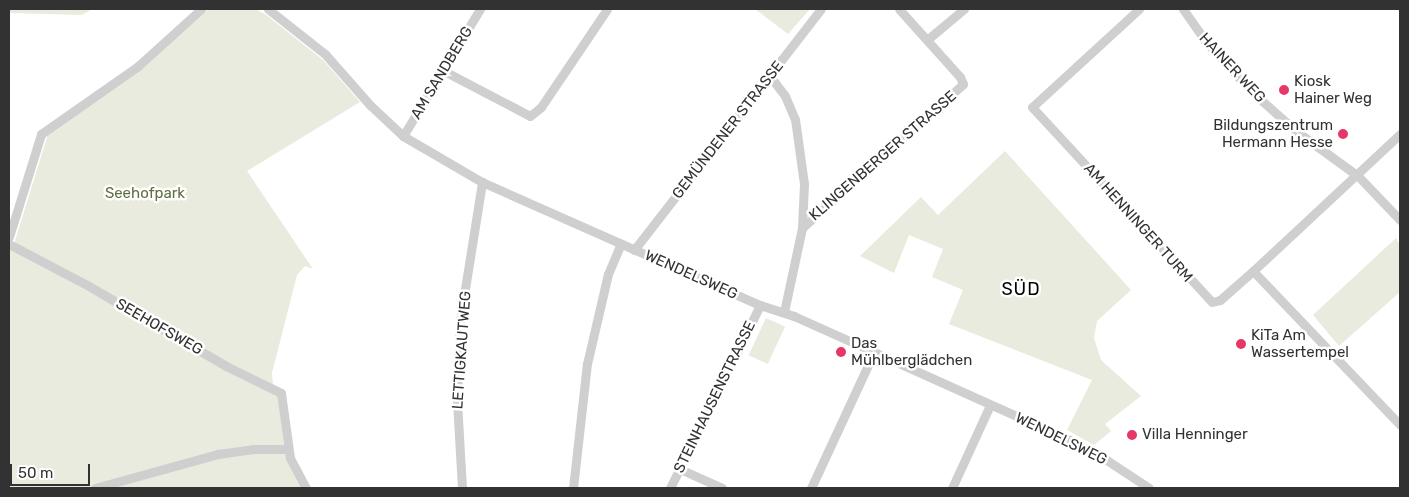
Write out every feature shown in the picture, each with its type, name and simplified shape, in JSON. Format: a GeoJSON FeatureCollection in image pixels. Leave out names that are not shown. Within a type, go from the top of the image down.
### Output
{"type":"FeatureCollection","features":[{"type":"Feature","properties":{"kind":"street"},"geometry":{"type":"LineString","coordinates":[[9,237],[42,134],[138,66],[200,9]]}},
{"type":"Feature","properties":{"kind":"street","name":"WENDELSWEG"},"geometry":{"type":"LineString","coordinates":[[268,9],[325,54],[370,105],[403,136],[482,182],[760,305],[784,312],[1085,448],[1149,488]]}},
{"type":"Feature","properties":{"kind":"street","name":"AM SANDBERG"},"geometry":{"type":"LineString","coordinates":[[403,136],[480,9]]}},
{"type":"Feature","properties":{"kind":"street"},"geometry":{"type":"LineString","coordinates":[[444,71],[530,116],[541,107],[607,9]]}},
{"type":"Feature","properties":{"kind":"street","name":"GEMÜNDENER STRASSE"},"geometry":{"type":"LineString","coordinates":[[634,250],[822,9]]}},
{"type":"Feature","properties":{"kind":"street"},"geometry":{"type":"LineString","coordinates":[[899,9],[928,39],[964,9]]}},
{"type":"Feature","properties":{"kind":"street","name":"AM HENNINGER TURM"},"geometry":{"type":"LineString","coordinates":[[1139,9],[1032,107],[1207,299],[1220,300],[1254,272],[1358,176],[1400,134]]}},
{"type":"Feature","properties":{"kind":"street","name":"HAINER WEG"},"geometry":{"type":"LineString","coordinates":[[1183,9],[1205,41],[1252,92],[1296,131],[1358,176],[1400,220]]}},
{"type":"Feature","properties":{"kind":"street","name":"KLINGENBERGER STRASSE"},"geometry":{"type":"LineString","coordinates":[[802,228],[963,84],[928,39]]}},
{"type":"Feature","properties":{"kind":"street"},"geometry":{"type":"LineString","coordinates":[[770,76],[785,96],[795,119],[804,184],[802,228],[784,312]]}},
{"type":"Feature","properties":{"kind":"street","name":"LETTIGKAUTWEG"},"geometry":{"type":"LineString","coordinates":[[462,488],[457,402],[460,320],[482,182]]}},
{"type":"Feature","properties":{"kind":"street","name":"SEEHOFSWEG"},"geometry":{"type":"LineString","coordinates":[[9,244],[87,285],[226,366],[277,390],[283,396],[288,449]]}},
{"type":"Feature","properties":{"kind":"street"},"geometry":{"type":"LineString","coordinates":[[573,488],[587,364],[608,274],[622,244]]}},
{"type":"Feature","properties":{"kind":"street"},"geometry":{"type":"LineString","coordinates":[[1254,272],[1400,425]]}},
{"type":"Feature","properties":{"kind":"street","name":"STEINHAUSENSTRASSE"},"geometry":{"type":"LineString","coordinates":[[670,488],[760,305]]}},
{"type":"Feature","properties":{"kind":"street"},"geometry":{"type":"LineString","coordinates":[[811,488],[874,352]]}},
{"type":"Feature","properties":{"kind":"street"},"geometry":{"type":"LineString","coordinates":[[952,488],[990,405]]}},
{"type":"Feature","properties":{"kind":"street"},"geometry":{"type":"LineString","coordinates":[[95,488],[218,454],[253,449],[288,449],[306,488]]}},
{"type":"Feature","properties":{"kind":"street"},"geometry":{"type":"LineString","coordinates":[[680,469],[722,488]]}},
{"type":"Feature","properties":{"kind":"green space"},"geometry":{"type":"Polygon","coordinates":[[[9,9],[92,9],[82,15],[9,13],[9,9]]]}},
{"type":"Feature","properties":{"kind":"green space","name":"Seehofpark"},"geometry":{"type":"Polygon","coordinates":[[[209,9],[255,9],[265,14],[323,60],[360,102],[247,171],[313,269],[305,266],[297,275],[272,373],[273,386],[215,357],[14,244],[48,134],[142,68],[209,9]]]}},
{"type":"Feature","properties":{"kind":"green space"},"geometry":{"type":"Polygon","coordinates":[[[755,9],[810,9],[788,34],[755,9]]]}},
{"type":"Feature","properties":{"kind":"green space"},"geometry":{"type":"Polygon","coordinates":[[[1005,151],[1131,290],[1097,321],[1094,338],[1101,360],[1141,396],[1105,424],[1111,431],[1094,445],[1067,430],[1092,380],[949,324],[963,290],[932,277],[943,249],[909,235],[894,273],[860,256],[921,197],[938,215],[1005,151]]]}},
{"type":"Feature","properties":{"kind":"green space"},"geometry":{"type":"Polygon","coordinates":[[[1396,238],[1400,245],[1400,292],[1339,346],[1313,315],[1396,238]]]}},
{"type":"Feature","properties":{"kind":"green space"},"geometry":{"type":"Polygon","coordinates":[[[9,247],[278,397],[285,453],[301,488],[9,488],[9,247]]]}},
{"type":"Feature","properties":{"kind":"green space"},"geometry":{"type":"Polygon","coordinates":[[[766,318],[785,327],[768,364],[749,355],[766,318]]]}},
{"type":"Feature","properties":{"kind":"place","name":"Kiosk Hainer Weg"},"geometry":{"type":"Point","coordinates":[1284,90]}},
{"type":"Feature","properties":{"kind":"place","name":"Bildungszentrum Hermann Hesse"},"geometry":{"type":"Point","coordinates":[1343,134]}},
{"type":"Feature","properties":{"kind":"place","name":"KiTa Am Wassertempel"},"geometry":{"type":"Point","coordinates":[1241,344]}},
{"type":"Feature","properties":{"kind":"place","name":"Das Mühlberglädchen"},"geometry":{"type":"Point","coordinates":[841,352]}},
{"type":"Feature","properties":{"kind":"place","name":"Villa Henninger"},"geometry":{"type":"Point","coordinates":[1132,435]}},
{"type":"Feature","properties":{"kind":"district","name":"SÜD"},"geometry":{"type":"Point","coordinates":[1021,289]}}]}
